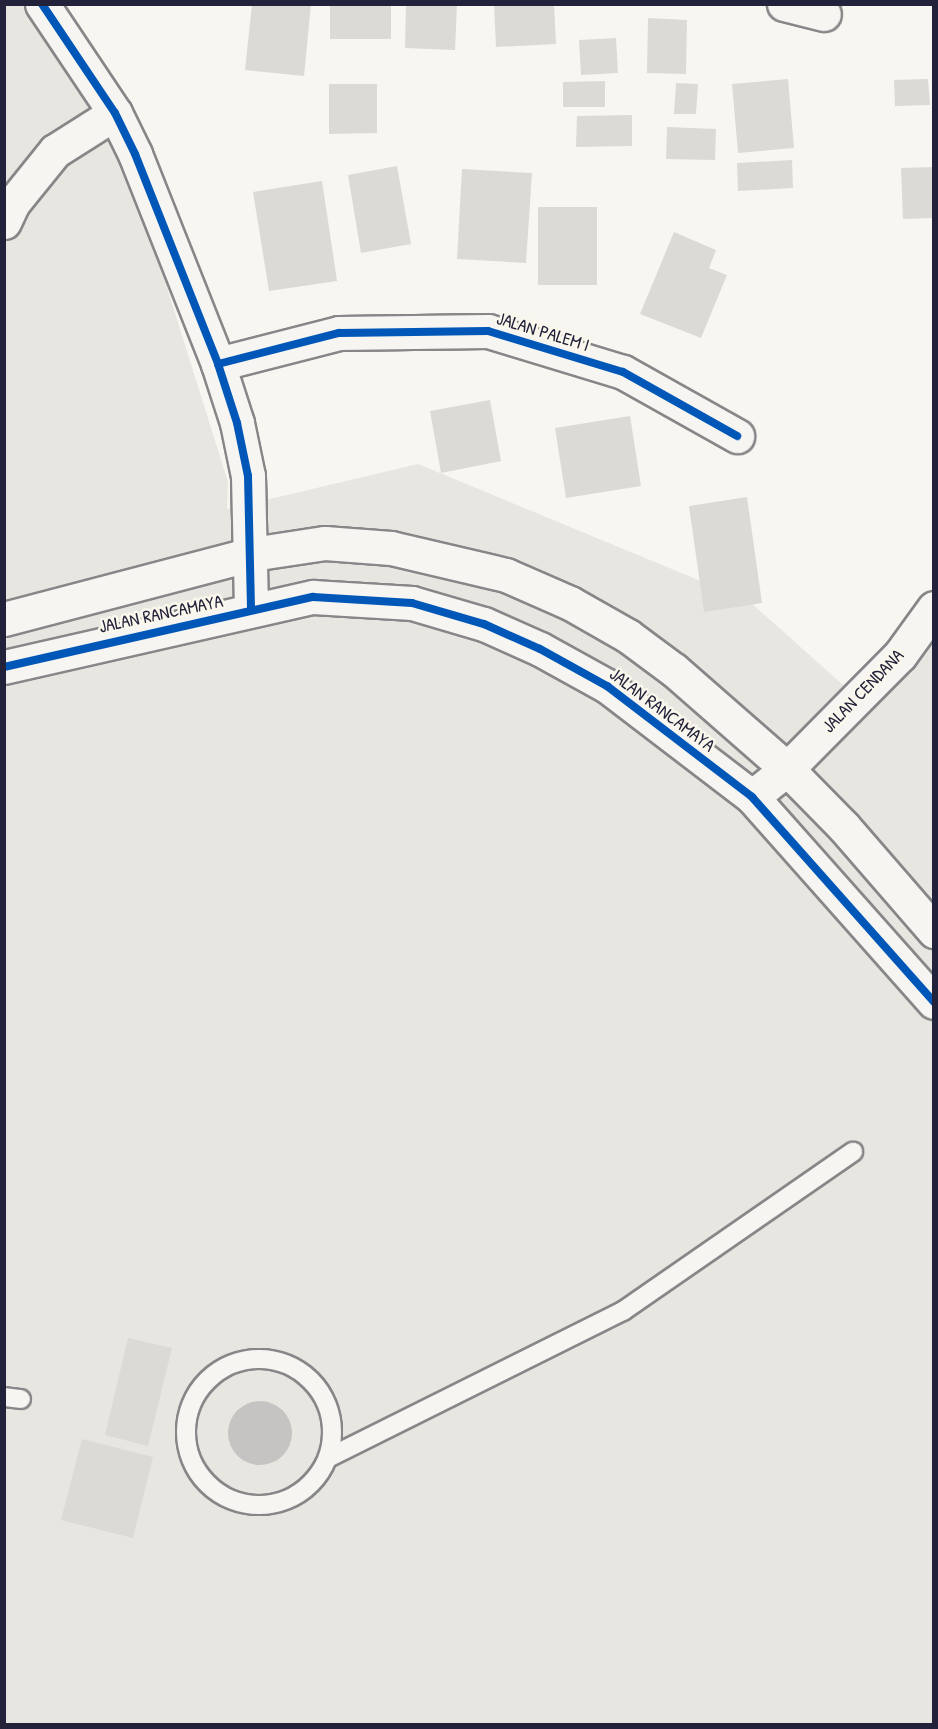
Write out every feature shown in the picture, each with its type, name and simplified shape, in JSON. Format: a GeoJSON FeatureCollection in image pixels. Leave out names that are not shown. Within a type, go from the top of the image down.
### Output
{"type":"FeatureCollection","features":[{"type":"Feature","properties":{"kind":"street"},"geometry":{"type":"LineString","coordinates":[[784,4],[824,14]]}},
{"type":"Feature","properties":{"kind":"street"},"geometry":{"type":"LineString","coordinates":[[55,8],[115,113],[160,211],[218,364],[237,423],[248,476],[252,554],[251,610]]}},
{"type":"Feature","properties":{"kind":"street"},"geometry":{"type":"LineString","coordinates":[[4,222],[13,203],[55,151],[115,113]]}},
{"type":"Feature","properties":{"kind":"street","name":"JALAN PALEM I"},"geometry":{"type":"LineString","coordinates":[[218,364],[339,333],[488,331],[623,372],[737,436]]}},
{"type":"Feature","properties":{"kind":"street","name":"JALAN RANCAMAYA"},"geometry":{"type":"LineString","coordinates":[[4,619],[252,554],[325,543],[391,548],[506,575],[570,603],[628,636],[674,670],[787,769],[844,827],[933,931]]}},
{"type":"Feature","properties":{"kind":"street","name":"JALAN RANCAMAYA"},"geometry":{"type":"LineString","coordinates":[[4,667],[313,597],[412,603],[484,624],[540,649],[607,686],[752,797],[933,1002]]}},
{"type":"Feature","properties":{"kind":"street","name":"JALAN CENDANA"},"geometry":{"type":"LineString","coordinates":[[752,797],[787,769],[900,655],[933,608]]}},
{"type":"Feature","properties":{"kind":"lane"},"geometry":{"type":"LineString","coordinates":[[328,1458],[333,1433],[329,1409],[318,1386],[299,1370],[276,1360],[251,1359],[227,1366],[207,1381],[193,1402],[186,1426],[188,1449],[197,1471],[212,1488],[231,1500],[254,1505],[278,1503],[299,1494],[316,1478],[328,1458],[623,1311],[854,1152]]}},
{"type":"Feature","properties":{"kind":"shaded area"},"geometry":{"type":"Polygon","coordinates":[[[28,4],[122,144],[228,482],[227,509],[418,464],[749,601],[862,702],[933,611],[934,1724],[5,1724],[4,5],[28,4]]]}},
{"type":"Feature","properties":{"kind":"shaded area"},"geometry":{"type":"Polygon","coordinates":[[[254,1401],[266,1401],[283,1410],[290,1421],[292,1433],[290,1445],[283,1456],[266,1465],[254,1465],[242,1460],[233,1451],[228,1439],[228,1427],[233,1415],[242,1406],[254,1401]]]}},
{"type":"Feature","properties":{"kind":"building"},"geometry":{"type":"Polygon","coordinates":[[[252,4],[311,4],[304,76],[245,70],[252,4]]]}},
{"type":"Feature","properties":{"kind":"building"},"geometry":{"type":"Polygon","coordinates":[[[330,4],[391,4],[391,39],[330,39],[330,4]]]}},
{"type":"Feature","properties":{"kind":"building"},"geometry":{"type":"Polygon","coordinates":[[[406,4],[457,4],[455,50],[405,48],[406,4]]]}},
{"type":"Feature","properties":{"kind":"building"},"geometry":{"type":"Polygon","coordinates":[[[494,4],[554,4],[556,44],[496,47],[494,4]]]}},
{"type":"Feature","properties":{"kind":"building"},"geometry":{"type":"Polygon","coordinates":[[[648,18],[687,20],[686,74],[647,73],[648,18]]]}},
{"type":"Feature","properties":{"kind":"building"},"geometry":{"type":"Polygon","coordinates":[[[616,38],[618,73],[581,75],[579,40],[616,38]]]}},
{"type":"Feature","properties":{"kind":"building"},"geometry":{"type":"Polygon","coordinates":[[[788,79],[794,148],[738,153],[732,84],[788,79]]]}},
{"type":"Feature","properties":{"kind":"building"},"geometry":{"type":"Polygon","coordinates":[[[928,79],[930,105],[895,106],[894,80],[928,79]]]}},
{"type":"Feature","properties":{"kind":"building"},"geometry":{"type":"Polygon","coordinates":[[[605,81],[605,107],[563,107],[563,82],[605,81]]]}},
{"type":"Feature","properties":{"kind":"building"},"geometry":{"type":"Polygon","coordinates":[[[676,83],[698,84],[696,114],[674,114],[676,83]]]}},
{"type":"Feature","properties":{"kind":"building"},"geometry":{"type":"Polygon","coordinates":[[[329,84],[377,84],[377,133],[329,134],[329,84]]]}},
{"type":"Feature","properties":{"kind":"building"},"geometry":{"type":"Polygon","coordinates":[[[632,115],[632,146],[576,147],[577,116],[632,115]]]}},
{"type":"Feature","properties":{"kind":"building"},"geometry":{"type":"Polygon","coordinates":[[[667,127],[716,129],[715,160],[666,159],[667,127]]]}},
{"type":"Feature","properties":{"kind":"building"},"geometry":{"type":"Polygon","coordinates":[[[792,160],[793,188],[738,191],[737,163],[792,160]]]}},
{"type":"Feature","properties":{"kind":"building"},"geometry":{"type":"Polygon","coordinates":[[[397,166],[411,244],[361,253],[348,175],[397,166]]]}},
{"type":"Feature","properties":{"kind":"building"},"geometry":{"type":"Polygon","coordinates":[[[934,167],[934,218],[903,219],[901,168],[934,167]]]}},
{"type":"Feature","properties":{"kind":"building"},"geometry":{"type":"Polygon","coordinates":[[[462,169],[532,173],[526,263],[457,259],[462,169]]]}},
{"type":"Feature","properties":{"kind":"building"},"geometry":{"type":"Polygon","coordinates":[[[322,181],[337,281],[269,291],[253,192],[322,181]]]}},
{"type":"Feature","properties":{"kind":"building"},"geometry":{"type":"Polygon","coordinates":[[[538,207],[597,207],[597,285],[538,285],[538,207]]]}},
{"type":"Feature","properties":{"kind":"building"},"geometry":{"type":"Polygon","coordinates":[[[674,232],[716,250],[709,268],[727,275],[701,338],[640,314],[674,232]]]}},
{"type":"Feature","properties":{"kind":"building"},"geometry":{"type":"Polygon","coordinates":[[[490,400],[501,461],[441,473],[430,411],[490,400]]]}},
{"type":"Feature","properties":{"kind":"building"},"geometry":{"type":"Polygon","coordinates":[[[630,416],[641,486],[566,498],[555,428],[630,416]]]}},
{"type":"Feature","properties":{"kind":"building"},"geometry":{"type":"Polygon","coordinates":[[[747,497],[762,603],[704,612],[689,506],[747,497]]]}},
{"type":"Feature","properties":{"kind":"building"},"geometry":{"type":"Polygon","coordinates":[[[128,1338],[172,1348],[148,1446],[105,1435],[128,1338]]]}},
{"type":"Feature","properties":{"kind":"building"},"geometry":{"type":"Polygon","coordinates":[[[82,1439],[153,1457],[133,1538],[61,1520],[82,1439]]]}},
{"type":"Feature","properties":{"kind":"cycle path"},"geometry":{"type":"LineString","coordinates":[[42,4],[115,113],[135,154],[218,364],[237,423],[248,476],[251,610]]}},
{"type":"Feature","properties":{"kind":"cycle path"},"geometry":{"type":"LineString","coordinates":[[218,364],[339,333],[488,331],[623,372],[737,436]]}},
{"type":"Feature","properties":{"kind":"cycle path"},"geometry":{"type":"LineString","coordinates":[[4,667],[313,597],[412,603],[484,624],[540,649],[607,686],[752,797],[934,1002]]}}]}
